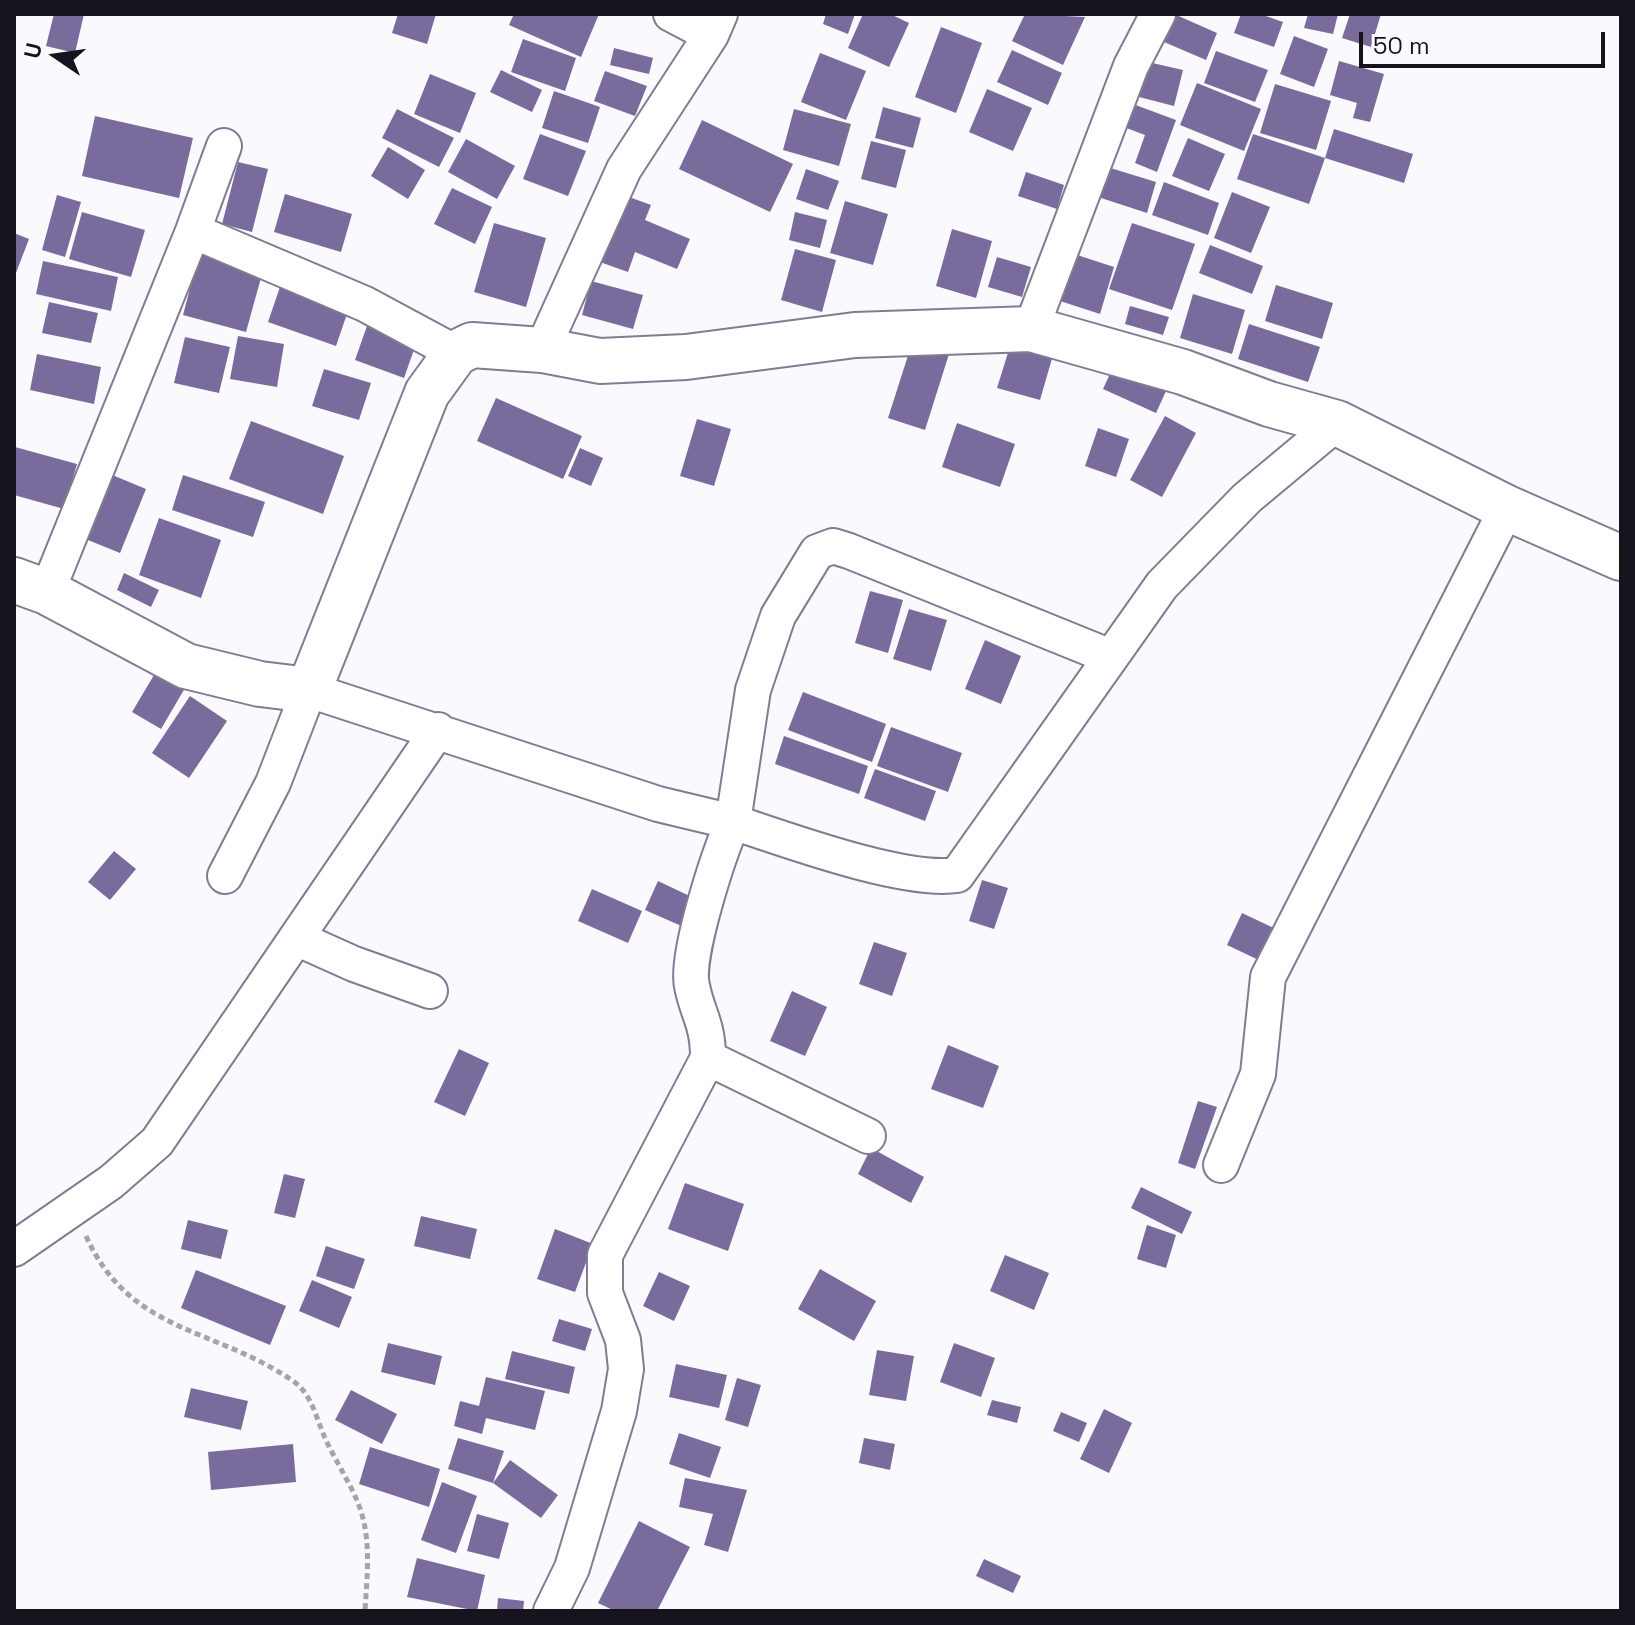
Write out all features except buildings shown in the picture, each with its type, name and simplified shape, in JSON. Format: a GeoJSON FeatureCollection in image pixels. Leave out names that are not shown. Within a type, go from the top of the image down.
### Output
{"type":"FeatureCollection","features":[{"type":"Feature","properties":{"kind":"street"},"geometry":{"type":"LineString","coordinates":[[542,350],[624,169],[716,25],[671,14]]}},
{"type":"Feature","properties":{"kind":"street"},"geometry":{"type":"LineString","coordinates":[[1031,329],[1131,66],[1158,14]]}},
{"type":"Feature","properties":{"kind":"street"},"geometry":{"type":"LineString","coordinates":[[224,146],[193,231],[31,586],[186,666],[260,684],[309,690],[658,804],[935,879],[957,875],[1162,585],[1247,498],[1337,423]]}},
{"type":"Feature","properties":{"kind":"street"},"geometry":{"type":"LineString","coordinates":[[193,231],[365,304],[456,353]]}},
{"type":"Feature","properties":{"kind":"street"},"geometry":{"type":"LineString","coordinates":[[225,876],[273,783],[427,393],[456,353],[472,345],[542,350],[600,361],[686,357],[855,335],[1031,329],[1183,372],[1269,404],[1337,423],[1507,508],[1621,558]]}},
{"type":"Feature","properties":{"kind":"street"},"geometry":{"type":"LineString","coordinates":[[1221,1165],[1258,1074],[1268,977],[1507,508]]}},
{"type":"Feature","properties":{"kind":"street"},"geometry":{"type":"LineString","coordinates":[[551,1611],[572,1568],[619,1411],[626,1369],[623,1340],[605,1293],[605,1255],[708,1058],[708,1029],[691,984],[692,961],[722,846],[733,822],[753,690],[778,616],[817,552],[833,546],[1111,657]]}},
{"type":"Feature","properties":{"kind":"street"},"geometry":{"type":"LineString","coordinates":[[14,1249],[74,1209],[157,1142],[438,730]]}},
{"type":"Feature","properties":{"kind":"street"},"geometry":{"type":"LineString","coordinates":[[296,938],[354,964],[430,991]]}},
{"type":"Feature","properties":{"kind":"street"},"geometry":{"type":"LineString","coordinates":[[708,1058],[868,1136]]}},
{"type":"Feature","properties":{"kind":"path"},"geometry":{"type":"LineString","coordinates":[[74,1209],[98,1262],[126,1296],[164,1320],[257,1361],[307,1393],[365,1526],[369,1553],[365,1611]]}}]}
